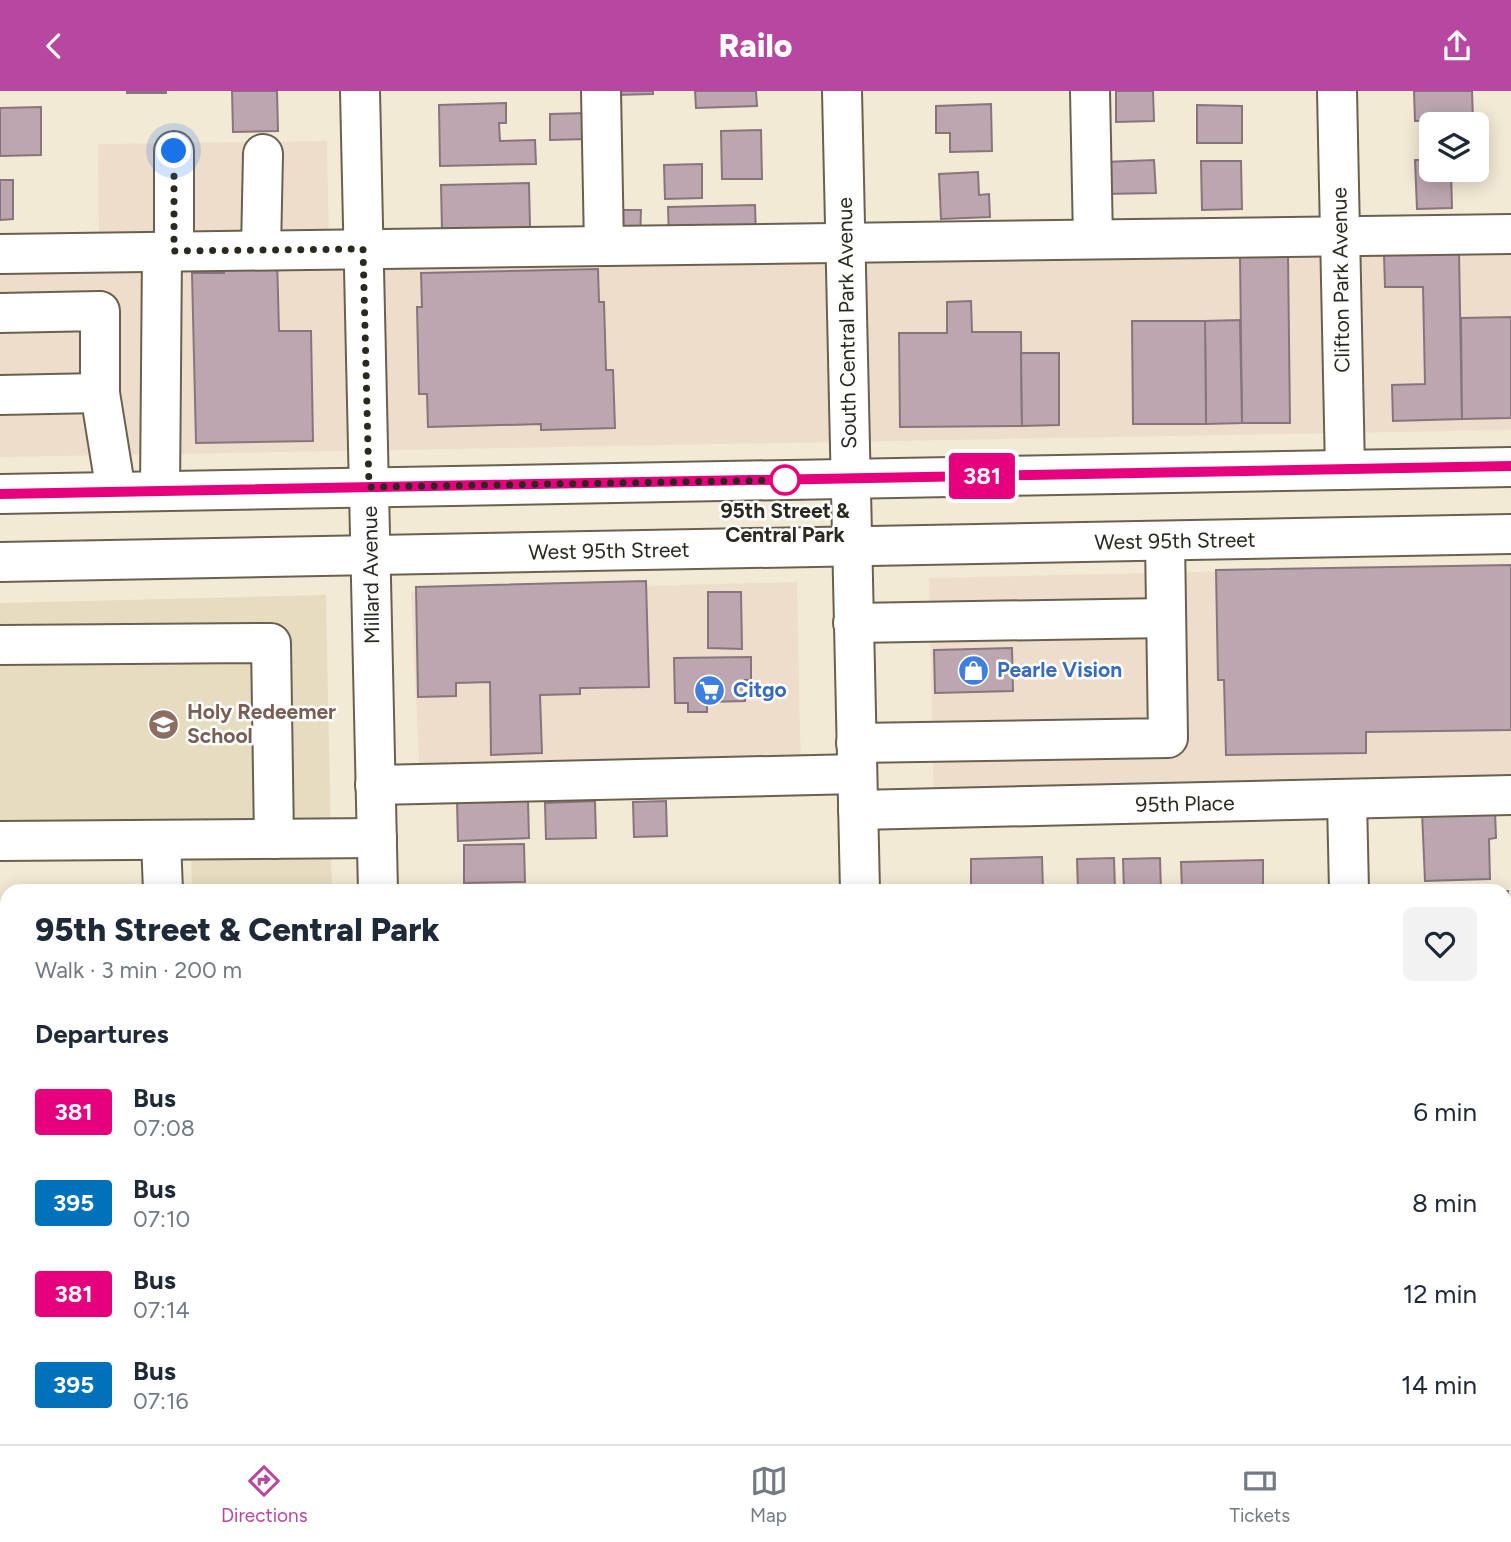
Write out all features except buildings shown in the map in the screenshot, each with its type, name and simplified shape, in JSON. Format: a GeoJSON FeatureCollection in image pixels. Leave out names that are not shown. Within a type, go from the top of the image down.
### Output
{"type":"FeatureCollection","features":[{"type":"Feature","properties":{"kind":"main road","name":"Millard Avenue"},"geometry":{"type":"LineString","coordinates":[[360,91],[378,884]]}},
{"type":"Feature","properties":{"kind":"main road"},"geometry":{"type":"LineString","coordinates":[[601,91],[604,246]]}},
{"type":"Feature","properties":{"kind":"main road","name":"South Central Park Avenue"},"geometry":{"type":"LineString","coordinates":[[842,91],[860,884]]}},
{"type":"Feature","properties":{"kind":"main road"},"geometry":{"type":"LineString","coordinates":[[1090,91],[1093,239]]}},
{"type":"Feature","properties":{"kind":"main road","name":"Clifton Park Avenue"},"geometry":{"type":"LineString","coordinates":[[1337,91],[1345,470]]}},
{"type":"Feature","properties":{"kind":"main road"},"geometry":{"type":"LineString","coordinates":[[160,491],[174,151]]}},
{"type":"Feature","properties":{"kind":"main road"},"geometry":{"type":"LineString","coordinates":[[261,250],[263,154]]}},
{"type":"Feature","properties":{"kind":"main road"},"geometry":{"type":"LineString","coordinates":[[0,254],[1511,234]]}},
{"type":"Feature","properties":{"kind":"main road"},"geometry":{"type":"LineString","coordinates":[[99,253],[100,393],[116,492]]}},
{"type":"Feature","properties":{"kind":"main road"},"geometry":{"type":"LineString","coordinates":[[0,313],[100,311]]}},
{"type":"Feature","properties":{"kind":"main road"},"geometry":{"type":"LineString","coordinates":[[0,395],[100,393]]}},
{"type":"Feature","properties":{"kind":"main road"},"geometry":{"type":"LineString","coordinates":[[0,494],[1511,467]]}},
{"type":"Feature","properties":{"kind":"main road","name":"West 95th Street"},"geometry":{"type":"LineString","coordinates":[[0,562],[1511,534]]}},
{"type":"Feature","properties":{"kind":"main road"},"geometry":{"type":"LineString","coordinates":[[376,785],[857,776],[1168,738],[1165,541]]}},
{"type":"Feature","properties":{"kind":"main road"},"geometry":{"type":"LineString","coordinates":[[853,623],[1166,618]]}},
{"type":"Feature","properties":{"kind":"main road"},"geometry":{"type":"LineString","coordinates":[[0,645],[271,643],[274,839]]}},
{"type":"Feature","properties":{"kind":"main road","name":"95th Place"},"geometry":{"type":"LineString","coordinates":[[857,776],[1347,800],[1511,795]]}},
{"type":"Feature","properties":{"kind":"main road"},"geometry":{"type":"LineString","coordinates":[[1347,800],[1349,884]]}},
{"type":"Feature","properties":{"kind":"main road"},"geometry":{"type":"LineString","coordinates":[[0,841],[377,838]]}},
{"type":"Feature","properties":{"kind":"main road"},"geometry":{"type":"LineString","coordinates":[[161,840],[163,884]]}},
{"type":"Feature","properties":{"kind":"shaded area"},"geometry":{"type":"Polygon","coordinates":[[[327,141],[329,249],[1511,234],[1511,430],[0,457],[0,254],[99,252],[98,144],[327,141]]]}},
{"type":"Feature","properties":{"kind":"shaded area"},"geometry":{"type":"Polygon","coordinates":[[[1511,565],[1511,795],[934,810],[929,578],[1511,565]]]}},
{"type":"Feature","properties":{"kind":"shaded area"},"geometry":{"type":"Polygon","coordinates":[[[797,582],[801,775],[420,784],[411,592],[797,582]]]}},
{"type":"Feature","properties":{"kind":"shaded area","name":"Holy Redeemer School"},"geometry":{"type":"Polygon","coordinates":[[[326,595],[332,884],[192,884],[191,847],[0,851],[0,603],[326,595]]]}},
{"type":"Feature","properties":{"kind":"bus line","name":"381"},"geometry":{"type":"LineString","coordinates":[[0,494],[1511,466]]}},
{"type":"Feature","properties":{"kind":"place","name":"95th Street & Central Park"},"geometry":{"type":"Point","coordinates":[785,480]}},
{"type":"Feature","properties":{"kind":"place","name":"Pearle Vision"},"geometry":{"type":"Point","coordinates":[974,670]}},
{"type":"Feature","properties":{"kind":"place","name":"Citgo"},"geometry":{"type":"Point","coordinates":[710,690]}},
{"type":"Feature","properties":{"kind":"place","name":"Holy Redeemer School"},"geometry":{"type":"Point","coordinates":[164,724]}},
{"type":"Feature","properties":{"kind":"route"},"geometry":{"type":"LineString","coordinates":[[174,151],[174,251],[363,249],[369,487],[796,480],[785,480]]}}]}
